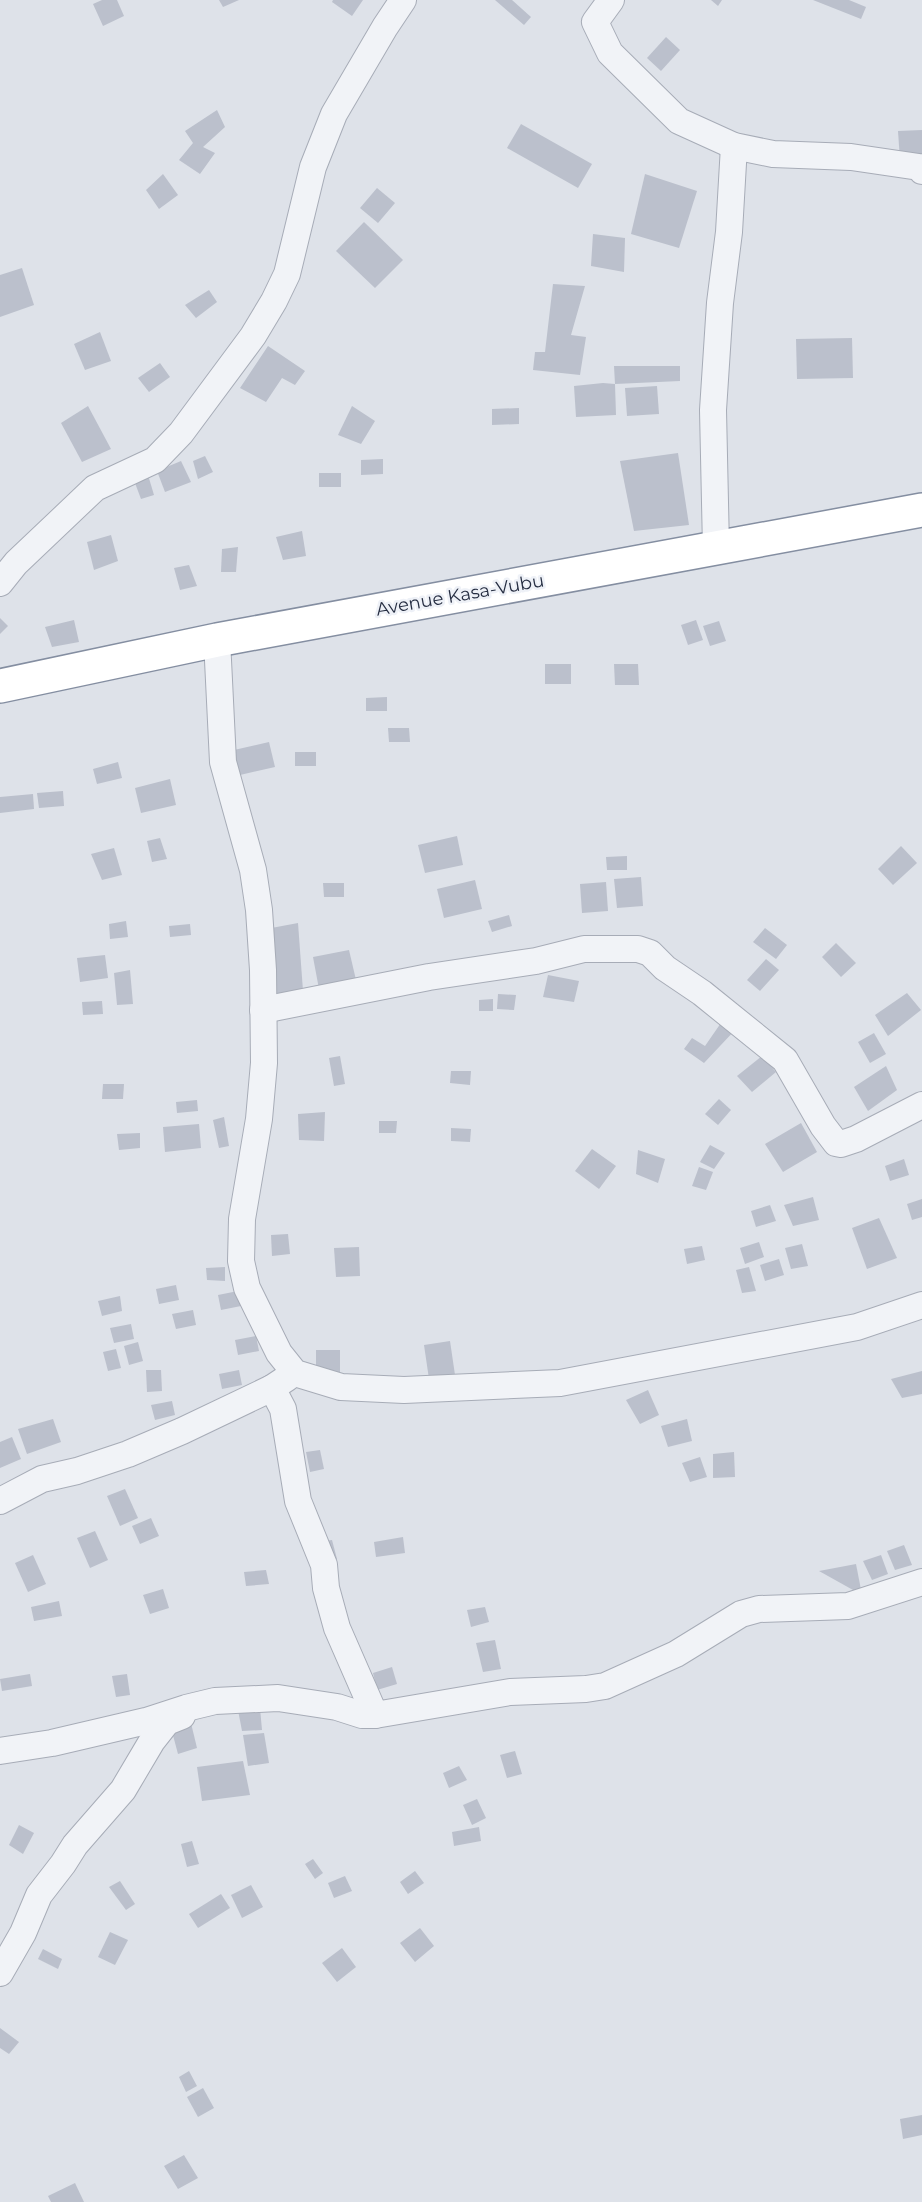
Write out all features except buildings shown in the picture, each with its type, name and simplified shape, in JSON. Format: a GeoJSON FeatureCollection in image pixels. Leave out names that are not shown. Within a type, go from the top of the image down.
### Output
{"type":"FeatureCollection","features":[{"type":"Feature","properties":{"kind":"highway","name":"Avenue Kasa-Vubu"},"geometry":{"type":"LineString","coordinates":[[0,686],[217,640],[922,510]]}},
{"type":"Feature","properties":{"kind":"street"},"geometry":{"type":"LineString","coordinates":[[0,584],[16,562],[95,488],[155,460],[181,433],[253,336],[287,274],[313,167],[334,114],[403,0]]}},
{"type":"Feature","properties":{"kind":"street"},"geometry":{"type":"LineString","coordinates":[[611,0],[595,22],[610,52],[679,121],[734,146],[773,154],[851,157],[919,167],[922,171]]}},
{"type":"Feature","properties":{"kind":"street"},"geometry":{"type":"LineString","coordinates":[[716,548],[713,410],[720,303],[729,232],[734,146]]}},
{"type":"Feature","properties":{"kind":"street"},"geometry":{"type":"LineString","coordinates":[[217,640],[223,762],[253,870],[259,910],[263,1010],[264,1063],[259,1119],[242,1219],[241,1261],[247,1288],[279,1353],[295,1373],[341,1387],[404,1390],[560,1383],[848,1329],[922,1305]]}},
{"type":"Feature","properties":{"kind":"street"},"geometry":{"type":"LineString","coordinates":[[263,1010],[429,977],[536,961],[584,949],[638,949],[650,953],[664,968],[702,993],[785,1060],[823,1126],[836,1143],[841,1144],[856,1139],[922,1105]]}},
{"type":"Feature","properties":{"kind":"street"},"geometry":{"type":"LineString","coordinates":[[0,1501],[42,1479],[77,1471],[128,1454],[182,1431],[273,1388],[295,1373]]}},
{"type":"Feature","properties":{"kind":"street"},"geometry":{"type":"LineString","coordinates":[[273,1388],[285,1419],[298,1501],[324,1565],[326,1588],[337,1628],[375,1715]]}},
{"type":"Feature","properties":{"kind":"street"},"geometry":{"type":"LineString","coordinates":[[0,1751],[52,1743],[146,1721],[215,1701],[278,1698],[337,1707],[362,1715],[375,1715],[510,1692],[605,1686],[676,1654],[741,1614],[759,1610],[848,1606],[922,1582]]}},
{"type":"Feature","properties":{"kind":"street"},"geometry":{"type":"LineString","coordinates":[[0,1973],[23,1934],[39,1895],[75,1845],[123,1790],[152,1741],[168,1722],[215,1701]]}}]}
